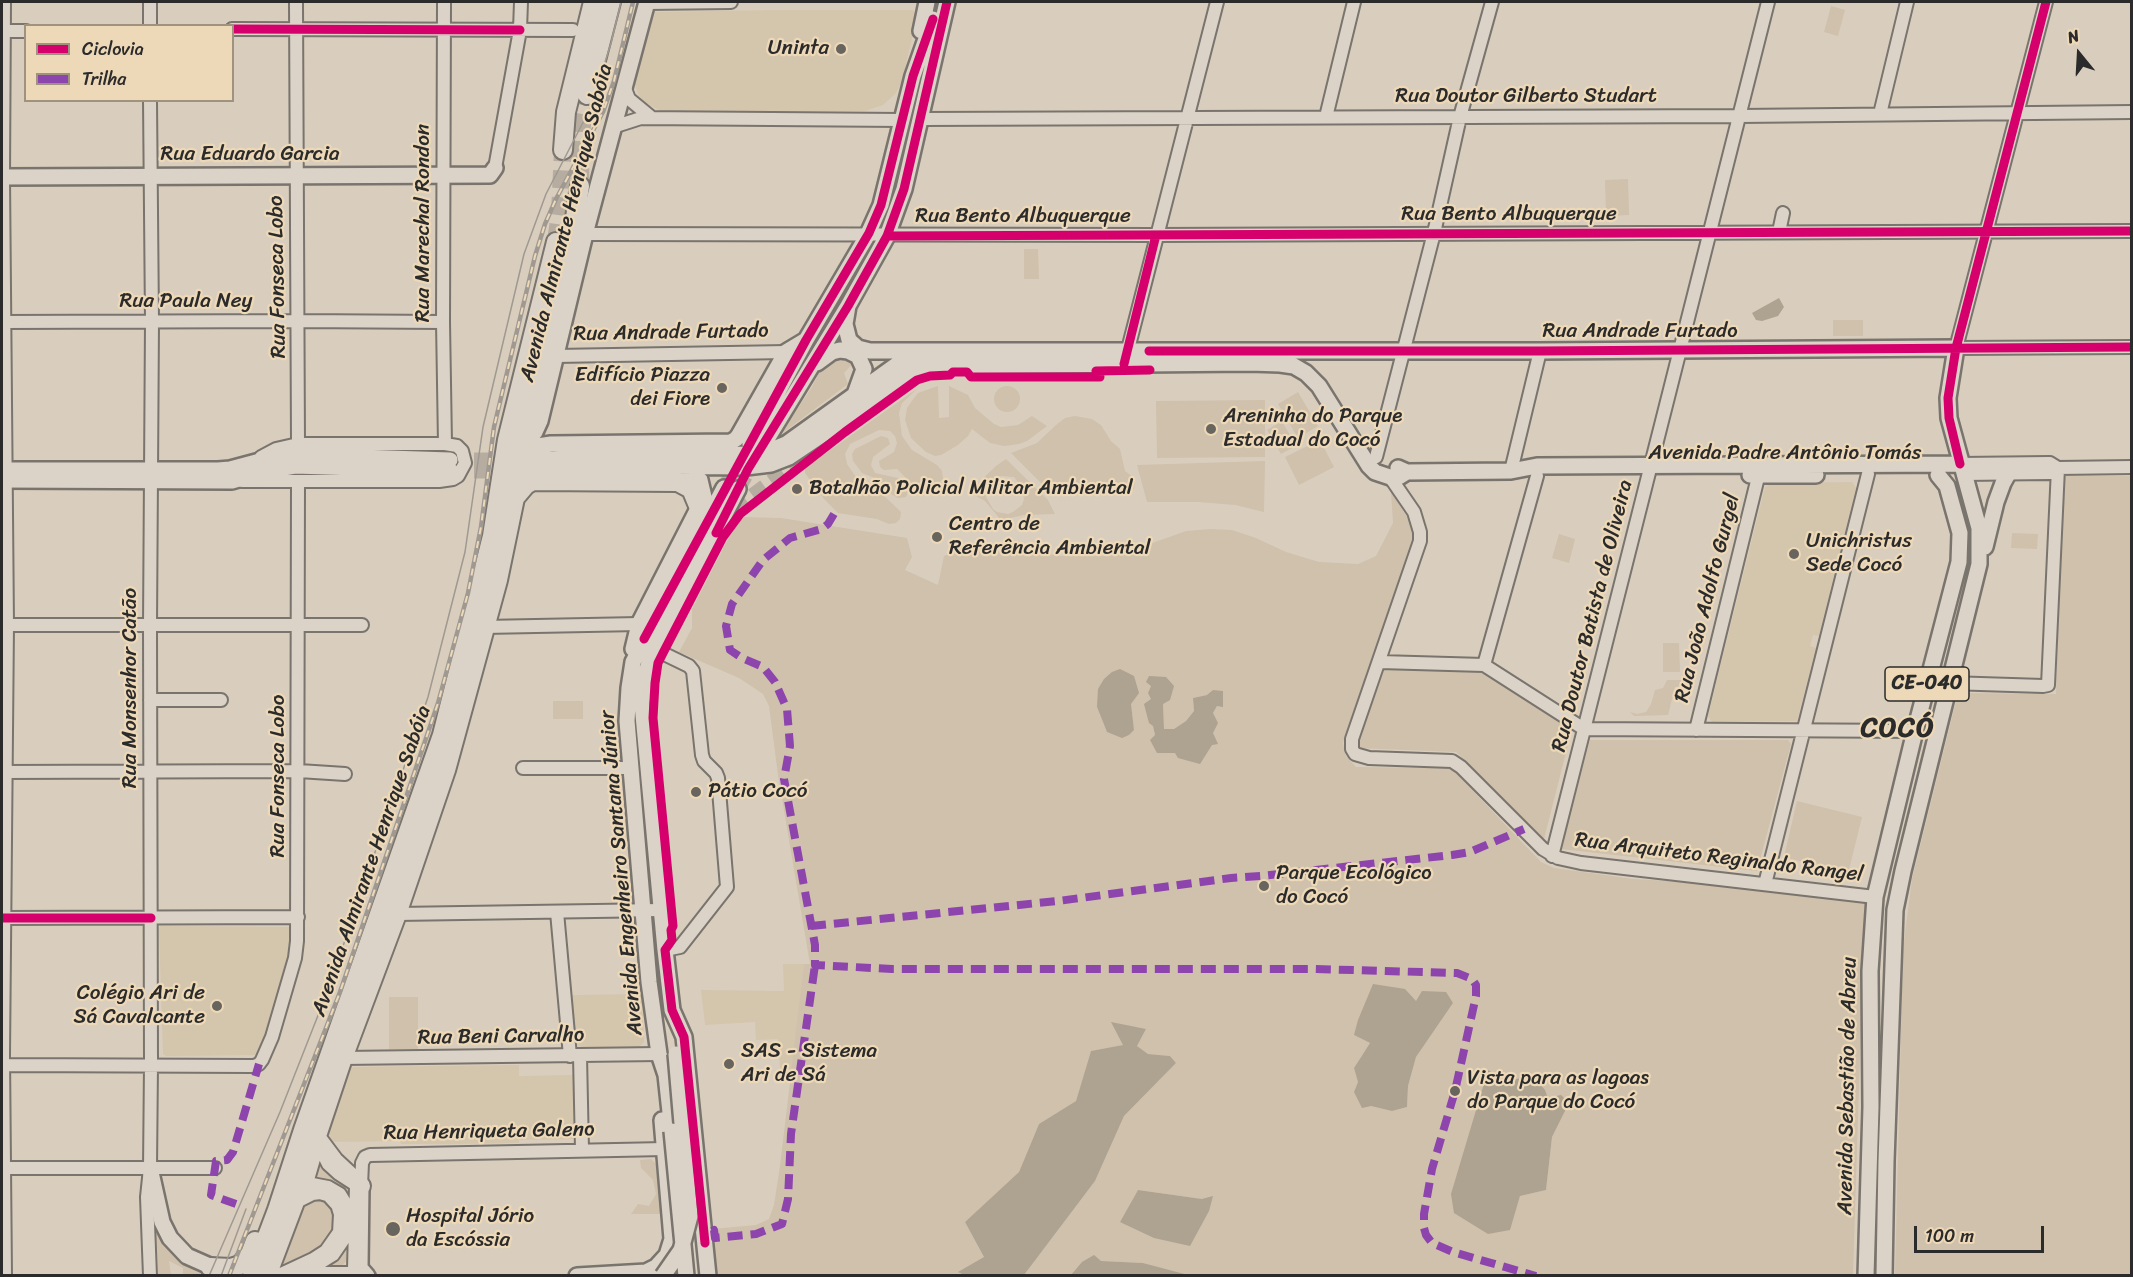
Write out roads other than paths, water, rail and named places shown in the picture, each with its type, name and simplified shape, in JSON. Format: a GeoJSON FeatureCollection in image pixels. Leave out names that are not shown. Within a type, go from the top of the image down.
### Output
{"type":"FeatureCollection","features":[{"type":"Feature","properties":{"kind":"highway","name":"Avenida Almirante Henrique Sabóia"},"geometry":{"type":"LineString","coordinates":[[563,150],[566,112],[593,2]]}},
{"type":"Feature","properties":{"kind":"highway","name":"Avenida Almirante Henrique Sabóia"},"geometry":{"type":"LineString","coordinates":[[587,95],[611,2]]}},
{"type":"Feature","properties":{"kind":"highway","name":"Avenida Almirante Henrique Sabóia"},"geometry":{"type":"LineString","coordinates":[[309,1133],[343,1058],[397,914],[446,770],[498,580],[515,498],[524,423],[569,256],[580,186]]}},
{"type":"Feature","properties":{"kind":"highway","name":"Avenida Almirante Henrique Sabóia"},"geometry":{"type":"LineString","coordinates":[[267,1275],[309,1133],[442,735],[492,536],[511,419],[556,242]]}},
{"type":"Feature","properties":{"kind":"highway"},"geometry":{"type":"LineString","coordinates":[[515,498],[526,485],[533,481],[537,471],[678,482],[691,489],[699,508]]}},
{"type":"Feature","properties":{"kind":"highway"},"geometry":{"type":"LineString","coordinates":[[210,1267],[231,1268],[245,1261],[289,1154],[309,1133],[361,1186]]}},
{"type":"Feature","properties":{"kind":"highway"},"geometry":{"type":"LineString","coordinates":[[284,1275],[328,1253],[342,1233],[344,1214],[340,1204],[330,1193],[320,1190],[312,1191],[288,1208]]}},
{"type":"Feature","properties":{"kind":"highway","name":"Avenida Almirante Henrique Sabóia"},"geometry":{"type":"LineString","coordinates":[[252,1275],[288,1208]]}},
{"type":"Feature","properties":{"kind":"main road","name":"Avenida Almirante Henrique Sabóia"},"geometry":{"type":"LineString","coordinates":[[520,450],[535,432],[647,2]]}},
{"type":"Feature","properties":{"kind":"main road"},"geometry":{"type":"LineString","coordinates":[[855,394],[864,369],[858,356],[848,351],[832,352],[824,357],[802,383],[757,444],[806,340],[867,236],[881,205],[913,76],[927,2]]}},
{"type":"Feature","properties":{"kind":"main road"},"geometry":{"type":"LineString","coordinates":[[802,383],[887,236],[904,189],[931,70],[937,2]]}},
{"type":"Feature","properties":{"kind":"main road"},"geometry":{"type":"LineString","coordinates":[[913,76],[947,2]]}},
{"type":"Feature","properties":{"kind":"main road"},"geometry":{"type":"LineString","coordinates":[[931,70],[945,40],[954,2]]}},
{"type":"Feature","properties":{"kind":"main road","name":"Rua Eduardo Garcia"},"geometry":{"type":"LineString","coordinates":[[2,177],[490,175],[495,168]]}},
{"type":"Feature","properties":{"kind":"main road"},"geometry":{"type":"LineString","coordinates":[[848,306],[846,333],[849,340],[858,348],[870,351],[936,352]]}},
{"type":"Feature","properties":{"kind":"main road"},"geometry":{"type":"LineString","coordinates":[[703,455],[717,450],[739,435],[786,352],[806,340]]}},
{"type":"Feature","properties":{"kind":"main road"},"geometry":{"type":"LineString","coordinates":[[1956,348],[1948,398],[1949,418],[1962,469]]}},
{"type":"Feature","properties":{"kind":"main road","name":"Rua Andrade Furtado"},"geometry":{"type":"LineString","coordinates":[[936,352],[1126,358],[1312,351],[1956,348]]}},
{"type":"Feature","properties":{"kind":"main road"},"geometry":{"type":"LineString","coordinates":[[1312,351],[1310,357],[1312,363],[1376,458]]}},
{"type":"Feature","properties":{"kind":"main road"},"geometry":{"type":"LineString","coordinates":[[729,442],[538,446],[532,454],[530,473],[686,455],[762,454],[786,444],[905,360],[921,354],[936,352]]}},
{"type":"Feature","properties":{"kind":"main road"},"geometry":{"type":"LineString","coordinates":[[537,471],[674,466],[746,468],[771,464],[789,457],[906,374],[926,366],[1126,358],[1270,363],[1294,366],[1312,378],[1369,466],[1375,472],[1390,477]]}},
{"type":"Feature","properties":{"kind":"main road"},"geometry":{"type":"LineString","coordinates":[[1329,386],[1334,411],[1360,433]]}},
{"type":"Feature","properties":{"kind":"main road"},"geometry":{"type":"LineString","coordinates":[[808,455],[822,443],[835,426]]}},
{"type":"Feature","properties":{"kind":"main road"},"geometry":{"type":"LineString","coordinates":[[535,432],[540,441],[551,444]]}},
{"type":"Feature","properties":{"kind":"main road"},"geometry":{"type":"LineString","coordinates":[[630,444],[686,455]]}},
{"type":"Feature","properties":{"kind":"main road"},"geometry":{"type":"LineString","coordinates":[[3,475],[151,476],[232,481],[266,471],[295,466],[450,466],[296,455],[275,457],[230,469],[151,476]]}},
{"type":"Feature","properties":{"kind":"main road","name":"Avenida Padre Antônio Tomás"},"geometry":{"type":"LineString","coordinates":[[1376,458],[1387,466],[1407,472],[1511,471],[1537,466],[1650,471]]}},
{"type":"Feature","properties":{"kind":"main road"},"geometry":{"type":"LineString","coordinates":[[633,662],[633,645],[639,624],[705,493],[700,480],[674,466]]}},
{"type":"Feature","properties":{"kind":"main road","name":"Avenida Padre Antônio Tomás"},"geometry":{"type":"LineString","coordinates":[[1760,470],[1938,475],[1962,469]]}},
{"type":"Feature","properties":{"kind":"main road","name":"Avenida Padre Antônio Tomás"},"geometry":{"type":"LineString","coordinates":[[1511,471],[1537,476],[1650,471],[1962,469]]}},
{"type":"Feature","properties":{"kind":"main road","name":"CE-040"},"geometry":{"type":"LineString","coordinates":[[1949,682],[1979,564],[1979,528],[1962,469]]}},
{"type":"Feature","properties":{"kind":"main road","name":"Avenida Padre Antônio Tomás"},"geometry":{"type":"LineString","coordinates":[[1390,477],[1399,477],[1407,472]]}},
{"type":"Feature","properties":{"kind":"main road"},"geometry":{"type":"LineString","coordinates":[[1979,564],[2002,483],[2008,474]]}},
{"type":"Feature","properties":{"kind":"main road","name":"CE-040"},"geometry":{"type":"LineString","coordinates":[[1875,897],[1915,730],[1959,562],[1960,533],[1947,486],[1938,475]]}},
{"type":"Feature","properties":{"kind":"main road","name":"Avenida Engenheiro Santana Júnior"},"geometry":{"type":"LineString","coordinates":[[686,1275],[666,1075],[659,1054],[650,982],[627,721],[633,662],[731,488],[722,521],[654,649],[645,675],[642,704],[664,950],[672,1010],[684,1037],[708,1275]]}},
{"type":"Feature","properties":{"kind":"main road"},"geometry":{"type":"LineString","coordinates":[[722,521],[734,509]]}},
{"type":"Feature","properties":{"kind":"main road","name":"Avenida Sebastião de Abreu"},"geometry":{"type":"LineString","coordinates":[[1884,1275],[1888,1072],[1893,936],[1897,898],[1949,682]]}},
{"type":"Feature","properties":{"kind":"main road","name":"Avenida Sebastião de Abreu"},"geometry":{"type":"LineString","coordinates":[[1866,1275],[1871,1107],[1870,971],[1875,897]]}},
{"type":"Feature","properties":{"kind":"main road"},"geometry":{"type":"LineString","coordinates":[[663,1275],[681,1250],[690,1216],[672,1010]]}},
{"type":"Feature","properties":{"kind":"main road"},"geometry":{"type":"LineString","coordinates":[[1871,1036],[1875,1069],[1883,1077],[1888,1072]]}},
{"type":"Feature","properties":{"kind":"main road"},"geometry":{"type":"LineString","coordinates":[[577,1275],[636,1273],[652,1270],[667,1256],[672,1239],[657,1076],[659,1054]]}},
{"type":"Feature","properties":{"kind":"main road"},"geometry":{"type":"LineString","coordinates":[[1871,1107],[1876,1109],[1880,1116],[1881,1148],[1886,1161]]}},
{"type":"Feature","properties":{"kind":"main road"},"geometry":{"type":"LineString","coordinates":[[150,1168],[162,1222],[170,1238],[187,1256],[235,1275]]}},
{"type":"Feature","properties":{"kind":"main road","name":"Rua Henriqueta Galeno"},"geometry":{"type":"LineString","coordinates":[[361,1186],[360,1268],[367,1275]]}},
{"type":"Feature","properties":{"kind":"main road"},"geometry":{"type":"LineString","coordinates":[[671,1230],[679,1241],[687,1241],[692,1237],[697,1227],[700,1199]]}},
{"type":"Feature","properties":{"kind":"street"},"geometry":{"type":"LineString","coordinates":[[4,2],[2,1065],[5,1275]]}},
{"type":"Feature","properties":{"kind":"street"},"geometry":{"type":"LineString","coordinates":[[150,2],[150,24]]}},
{"type":"Feature","properties":{"kind":"street","name":"Rua Fonseca Lobo"},"geometry":{"type":"LineString","coordinates":[[296,2],[298,444]]}},
{"type":"Feature","properties":{"kind":"street","name":"Rua Marechal Rondon"},"geometry":{"type":"LineString","coordinates":[[444,2],[442,175],[445,444]]}},
{"type":"Feature","properties":{"kind":"street"},"geometry":{"type":"LineString","coordinates":[[495,168],[520,30],[521,2]]}},
{"type":"Feature","properties":{"kind":"street"},"geometry":{"type":"LineString","coordinates":[[647,2],[731,2]]}},
{"type":"Feature","properties":{"kind":"street"},"geometry":{"type":"LineString","coordinates":[[1126,358],[1217,2]]}},
{"type":"Feature","properties":{"kind":"street"},"geometry":{"type":"LineString","coordinates":[[1326,117],[1354,2]]}},
{"type":"Feature","properties":{"kind":"street"},"geometry":{"type":"LineString","coordinates":[[1376,458],[1434,233],[1460,117],[1492,2]]}},
{"type":"Feature","properties":{"kind":"street","name":"Rua Doutor Batista de Oliveira"},"geometry":{"type":"LineString","coordinates":[[1552,856],[1768,2]]}},
{"type":"Feature","properties":{"kind":"street"},"geometry":{"type":"LineString","coordinates":[[1880,114],[1906,2]]}},
{"type":"Feature","properties":{"kind":"street"},"geometry":{"type":"LineString","coordinates":[[1956,348],[2046,2]]}},
{"type":"Feature","properties":{"kind":"street"},"geometry":{"type":"LineString","coordinates":[[234,29],[573,30]]}},
{"type":"Feature","properties":{"kind":"street"},"geometry":{"type":"LineString","coordinates":[[3,31],[24,31]]}},
{"type":"Feature","properties":{"kind":"street"},"geometry":{"type":"LineString","coordinates":[[624,86],[627,97],[652,118]]}},
{"type":"Feature","properties":{"kind":"street","name":"Rua Monsenhor Catão"},"geometry":{"type":"LineString","coordinates":[[150,102],[151,1065],[150,1168],[147,1197],[150,1275]]}},
{"type":"Feature","properties":{"kind":"street","name":"Rua Doutor Gilberto Studart"},"geometry":{"type":"LineString","coordinates":[[921,119],[2132,112]]}},
{"type":"Feature","properties":{"kind":"street"},"geometry":{"type":"LineString","coordinates":[[613,127],[632,120],[652,118],[902,120]]}},
{"type":"Feature","properties":{"kind":"street"},"geometry":{"type":"LineString","coordinates":[[1779,232],[1783,213]]}},
{"type":"Feature","properties":{"kind":"street","name":"Rua Bento Albuquerque"},"geometry":{"type":"LineString","coordinates":[[585,234],[887,236],[2132,231]]}},
{"type":"Feature","properties":{"kind":"street","name":"Rua Paula Ney"},"geometry":{"type":"LineString","coordinates":[[3,322],[443,322]]}},
{"type":"Feature","properties":{"kind":"street","name":"Rua Andrade Furtado"},"geometry":{"type":"LineString","coordinates":[[1956,348],[2132,347]]}},
{"type":"Feature","properties":{"kind":"street"},"geometry":{"type":"LineString","coordinates":[[1511,471],[1540,351]]}},
{"type":"Feature","properties":{"kind":"street","name":"Rua Andrade Furtado"},"geometry":{"type":"LineString","coordinates":[[556,356],[786,352]]}},
{"type":"Feature","properties":{"kind":"street"},"geometry":{"type":"LineString","coordinates":[[232,481],[439,481],[458,476],[464,468],[464,457],[457,446],[445,444],[298,444],[276,449],[243,465]]}},
{"type":"Feature","properties":{"kind":"street","name":"Avenida Padre Antônio Tomás"},"geometry":{"type":"LineString","coordinates":[[1962,469],[2050,463],[2058,468],[2132,468]]}},
{"type":"Feature","properties":{"kind":"street"},"geometry":{"type":"LineString","coordinates":[[1949,682],[2048,685],[2058,468]]}},
{"type":"Feature","properties":{"kind":"street","name":"Avenida Padre Antônio Tomás"},"geometry":{"type":"LineString","coordinates":[[1962,469],[2008,474],[2050,473],[2058,468]]}},
{"type":"Feature","properties":{"kind":"street","name":"Rua João Adolfo Gurgel"},"geometry":{"type":"LineString","coordinates":[[1696,730],[1760,470]]}},
{"type":"Feature","properties":{"kind":"street"},"geometry":{"type":"LineString","coordinates":[[1765,884],[1832,625],[1868,474]]}},
{"type":"Feature","properties":{"kind":"street"},"geometry":{"type":"LineString","coordinates":[[1484,665],[1537,476]]}},
{"type":"Feature","properties":{"kind":"street","name":"Rua Arquiteto Reginaldo Rangel"},"geometry":{"type":"LineString","coordinates":[[1390,477],[1414,512],[1420,532],[1420,541],[1380,662],[1350,743],[1355,754],[1369,758],[1452,761],[1461,767],[1552,856],[1581,863],[1875,897]]}},
{"type":"Feature","properties":{"kind":"street","name":"Rua Fonseca Lobo"},"geometry":{"type":"LineString","coordinates":[[151,1065],[254,1066],[259,1064],[272,1037],[295,958],[298,917],[298,482]]}},
{"type":"Feature","properties":{"kind":"street"},"geometry":{"type":"LineString","coordinates":[[484,627],[639,624]]}},
{"type":"Feature","properties":{"kind":"street"},"geometry":{"type":"LineString","coordinates":[[4,625],[362,625]]}},
{"type":"Feature","properties":{"kind":"street"},"geometry":{"type":"LineString","coordinates":[[654,649],[690,666],[693,671],[702,755],[718,778],[728,887],[680,947],[664,950]]}},
{"type":"Feature","properties":{"kind":"street"},"geometry":{"type":"LineString","coordinates":[[1380,662],[1484,665],[1584,729],[1915,730]]}},
{"type":"Feature","properties":{"kind":"street"},"geometry":{"type":"LineString","coordinates":[[150,700],[221,700]]}},
{"type":"Feature","properties":{"kind":"street"},"geometry":{"type":"LineString","coordinates":[[523,768],[631,768]]}},
{"type":"Feature","properties":{"kind":"street"},"geometry":{"type":"LineString","coordinates":[[4,772],[298,771],[345,774]]}},
{"type":"Feature","properties":{"kind":"street"},"geometry":{"type":"LineString","coordinates":[[397,914],[661,910]]}},
{"type":"Feature","properties":{"kind":"street"},"geometry":{"type":"LineString","coordinates":[[557,912],[575,1056],[582,1150]]}},
{"type":"Feature","properties":{"kind":"street"},"geometry":{"type":"LineString","coordinates":[[3,918],[298,917]]}},
{"type":"Feature","properties":{"kind":"street","name":"Rua Beni Carvalho"},"geometry":{"type":"LineString","coordinates":[[343,1058],[659,1054]]}},
{"type":"Feature","properties":{"kind":"street"},"geometry":{"type":"LineString","coordinates":[[2,1065],[151,1065]]}},
{"type":"Feature","properties":{"kind":"street","name":"Rua Henriqueta Galeno"},"geometry":{"type":"LineString","coordinates":[[361,1186],[363,1160],[370,1155],[665,1149]]}},
{"type":"Feature","properties":{"kind":"street"},"geometry":{"type":"LineString","coordinates":[[318,1151],[322,1152],[333,1169],[356,1185],[354,1269],[349,1273],[304,1274],[307,1272],[333,1255],[344,1239],[349,1222],[346,1204],[340,1194],[328,1186],[307,1183],[318,1151]]}},
{"type":"Feature","properties":{"kind":"street"},"geometry":{"type":"LineString","coordinates":[[3,1168],[215,1168]]}},
{"type":"Feature","properties":{"kind":"tunnel"},"geometry":{"type":"LineString","coordinates":[[580,186],[581,131],[587,95]]}},
{"type":"Feature","properties":{"kind":"tunnel"},"geometry":{"type":"LineString","coordinates":[[556,242],[563,150]]}},
{"type":"Feature","properties":{"kind":"tunnel"},"geometry":{"type":"LineString","coordinates":[[734,509],[808,455]]}},
{"type":"Feature","properties":{"kind":"tunnel"},"geometry":{"type":"LineString","coordinates":[[724,488],[743,456]]}},
{"type":"Feature","properties":{"kind":"tunnel"},"geometry":{"type":"LineString","coordinates":[[738,489],[756,457]]}},
{"type":"Feature","properties":{"kind":"tunnel"},"geometry":{"type":"LineString","coordinates":[[451,460],[514,460]]}},
{"type":"Feature","properties":{"kind":"tunnel"},"geometry":{"type":"LineString","coordinates":[[451,471],[514,471]]}},
{"type":"Feature","properties":{"kind":"tram line"},"geometry":{"type":"LineString","coordinates":[[209,1276],[280,1112],[328,990],[428,697],[465,552],[483,427],[524,254],[546,194],[591,107],[621,2]]}},
{"type":"Feature","properties":{"kind":"tram line"},"geometry":{"type":"LineString","coordinates":[[221,1276],[246,1209]]}},
{"type":"Feature","properties":{"kind":"railway"},"geometry":{"type":"LineString","coordinates":[[229,1276],[340,992],[438,703],[468,593],[481,527],[494,427],[535,256],[556,199],[603,112],[614,81],[633,2]]}},
{"type":"Feature","properties":{"kind":"place","name":"Uninta"},"geometry":{"type":"Point","coordinates":[841,49]}},
{"type":"Feature","properties":{"kind":"place","name":"Edifício Piazza dei Fiore"},"geometry":{"type":"Point","coordinates":[722,388]}},
{"type":"Feature","properties":{"kind":"place","name":"Areninha do Parque Estadual do Cocó"},"geometry":{"type":"Point","coordinates":[1211,429]}},
{"type":"Feature","properties":{"kind":"place","name":"Batalhão Policial Militar Ambiental"},"geometry":{"type":"Point","coordinates":[797,489]}},
{"type":"Feature","properties":{"kind":"place","name":"Centro de Referência Ambiental"},"geometry":{"type":"Point","coordinates":[937,537]}},
{"type":"Feature","properties":{"kind":"place","name":"Unichristus Sede Cocó"},"geometry":{"type":"Point","coordinates":[1794,554]}},
{"type":"Feature","properties":{"kind":"place","name":"Pátio Cocó"},"geometry":{"type":"Point","coordinates":[696,792]}},
{"type":"Feature","properties":{"kind":"place","name":"Parque Ecológico do Cocó"},"geometry":{"type":"Point","coordinates":[1264,886]}},
{"type":"Feature","properties":{"kind":"place","name":"Colégio Ari de Sá Cavalcante"},"geometry":{"type":"Point","coordinates":[217,1006]}},
{"type":"Feature","properties":{"kind":"place","name":"SAS - Sistema Ari de Sá"},"geometry":{"type":"Point","coordinates":[729,1064]}},
{"type":"Feature","properties":{"kind":"place","name":"Vista para as lagoas do Parque do Cocó"},"geometry":{"type":"Point","coordinates":[1455,1091]}},
{"type":"Feature","properties":{"kind":"place","name":"Hospital Jório da Escóssia"},"geometry":{"type":"Point","coordinates":[393,1229]}},
{"type":"Feature","properties":{"kind":"district","name":"COCÓ"},"geometry":{"type":"Point","coordinates":[1898,729]}}]}
